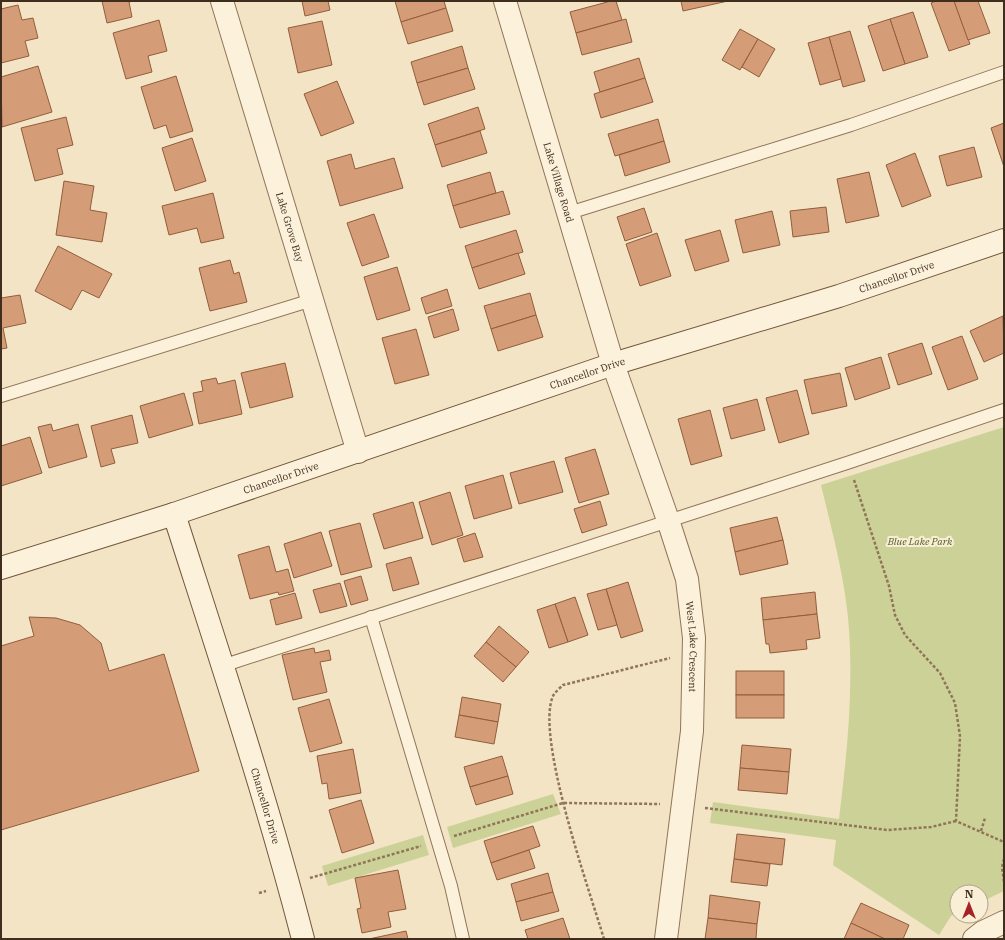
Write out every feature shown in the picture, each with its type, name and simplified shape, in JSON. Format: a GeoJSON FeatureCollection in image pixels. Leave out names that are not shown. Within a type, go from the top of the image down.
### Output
{"type":"FeatureCollection","features":[{"type":"Feature","properties":{"kind":"street","name":"Lake Grove Bay"},"geometry":{"type":"LineString","coordinates":[[222,1],[358,452]]}},
{"type":"Feature","properties":{"kind":"street","name":"Lake Village Road"},"geometry":{"type":"LineString","coordinates":[[505,1],[613,364]]}},
{"type":"Feature","properties":{"kind":"street","name":"Chancellor Drive"},"geometry":{"type":"LineString","coordinates":[[1,568],[174,514],[613,364],[839,296],[1004,240]]}},
{"type":"Feature","properties":{"kind":"street","name":"West Lake Crescent"},"geometry":{"type":"LineString","coordinates":[[613,364],[668,520],[687,579],[694,651],[692,731],[666,939]]}},
{"type":"Feature","properties":{"kind":"street","name":"Chancellor Drive"},"geometry":{"type":"LineString","coordinates":[[174,514],[287,877],[303,939]]}},
{"type":"Feature","properties":{"kind":"street"},"geometry":{"type":"LineString","coordinates":[[974,939],[983,932],[1004,922]]}},
{"type":"Feature","properties":{"kind":"lane"},"geometry":{"type":"LineString","coordinates":[[569,213],[851,125],[1004,72]]}},
{"type":"Feature","properties":{"kind":"lane"},"geometry":{"type":"LineString","coordinates":[[1,396],[312,300]]}},
{"type":"Feature","properties":{"kind":"lane"},"geometry":{"type":"LineString","coordinates":[[222,666],[850,462],[1004,410]]}},
{"type":"Feature","properties":{"kind":"lane"},"geometry":{"type":"LineString","coordinates":[[371,617],[451,886],[463,939]]}},
{"type":"Feature","properties":{"kind":"path"},"geometry":{"type":"LineString","coordinates":[[850,462],[853,477],[890,586],[895,615],[905,635],[940,673],[955,703],[960,736],[956,820]]}},
{"type":"Feature","properties":{"kind":"path"},"geometry":{"type":"LineString","coordinates":[[604,939],[563,803],[556,772],[549,720],[553,696],[563,685],[627,671],[694,651]]}},
{"type":"Feature","properties":{"kind":"path"},"geometry":{"type":"LineString","coordinates":[[563,803],[683,805],[887,830],[931,827],[956,820],[1004,842]]}},
{"type":"Feature","properties":{"kind":"path"},"geometry":{"type":"LineString","coordinates":[[980,831],[985,818]]}},
{"type":"Feature","properties":{"kind":"path"},"geometry":{"type":"LineString","coordinates":[[1004,859],[1002,867],[1004,882]]}},
{"type":"Feature","properties":{"kind":"path"},"geometry":{"type":"LineString","coordinates":[[308,878],[320,876]]}},
{"type":"Feature","properties":{"kind":"green space","name":"Blue Lake Park"},"geometry":{"type":"Polygon","coordinates":[[[1004,427],[1004,891],[989,898],[989,884],[949,884],[949,919],[939,935],[833,865],[836,840],[710,823],[713,802],[839,819],[849,713],[849,628],[840,566],[821,485],[1004,427]]]}},
{"type":"Feature","properties":{"kind":"green space"},"geometry":{"type":"Polygon","coordinates":[[[553,794],[561,814],[453,848],[447,827],[553,794]]]}},
{"type":"Feature","properties":{"kind":"green space"},"geometry":{"type":"Polygon","coordinates":[[[423,835],[429,855],[328,886],[322,866],[423,835]]]}},
{"type":"Feature","properties":{"kind":"building"},"geometry":{"type":"Polygon","coordinates":[[[102,1],[134,1],[129,2],[132,17],[107,23],[102,1]]]}},
{"type":"Feature","properties":{"kind":"building"},"geometry":{"type":"Polygon","coordinates":[[[302,1],[328,1],[330,10],[305,16],[302,1]]]}},
{"type":"Feature","properties":{"kind":"building"},"geometry":{"type":"Polygon","coordinates":[[[395,1],[444,1],[446,8],[401,22],[395,1]]]}},
{"type":"Feature","properties":{"kind":"building"},"geometry":{"type":"Polygon","coordinates":[[[616,1],[622,20],[576,33],[570,12],[616,1]]]}},
{"type":"Feature","properties":{"kind":"building"},"geometry":{"type":"Polygon","coordinates":[[[681,1],[728,1],[683,11],[681,1]]]}},
{"type":"Feature","properties":{"kind":"building"},"geometry":{"type":"Polygon","coordinates":[[[936,1],[954,1],[970,44],[949,51],[931,3],[936,1]]]}},
{"type":"Feature","properties":{"kind":"building"},"geometry":{"type":"Polygon","coordinates":[[[954,1],[978,1],[990,33],[968,40],[954,1]]]}},
{"type":"Feature","properties":{"kind":"building"},"geometry":{"type":"Polygon","coordinates":[[[18,5],[22,20],[33,18],[38,38],[25,41],[29,56],[1,63],[1,9],[18,5]]]}},
{"type":"Feature","properties":{"kind":"building"},"geometry":{"type":"Polygon","coordinates":[[[446,8],[453,31],[408,44],[401,22],[446,8]]]}},
{"type":"Feature","properties":{"kind":"building"},"geometry":{"type":"Polygon","coordinates":[[[913,12],[928,57],[905,64],[890,19],[913,12]]]}},
{"type":"Feature","properties":{"kind":"building"},"geometry":{"type":"Polygon","coordinates":[[[626,19],[632,42],[582,55],[576,33],[626,19]]]}},
{"type":"Feature","properties":{"kind":"building"},"geometry":{"type":"Polygon","coordinates":[[[890,19],[905,64],[883,71],[868,26],[890,19]]]}},
{"type":"Feature","properties":{"kind":"building"},"geometry":{"type":"Polygon","coordinates":[[[159,20],[167,51],[148,56],[152,72],[126,79],[113,33],[159,20]]]}},
{"type":"Feature","properties":{"kind":"building"},"geometry":{"type":"Polygon","coordinates":[[[322,21],[332,65],[298,73],[288,28],[322,21]]]}},
{"type":"Feature","properties":{"kind":"building"},"geometry":{"type":"Polygon","coordinates":[[[740,29],[758,39],[740,70],[722,60],[740,29]]]}},
{"type":"Feature","properties":{"kind":"building"},"geometry":{"type":"Polygon","coordinates":[[[850,31],[865,81],[843,87],[829,37],[850,31]]]}},
{"type":"Feature","properties":{"kind":"building"},"geometry":{"type":"Polygon","coordinates":[[[829,37],[841,79],[820,85],[808,43],[829,37]]]}},
{"type":"Feature","properties":{"kind":"building"},"geometry":{"type":"Polygon","coordinates":[[[758,39],[775,49],[759,77],[742,67],[758,39]]]}},
{"type":"Feature","properties":{"kind":"building"},"geometry":{"type":"Polygon","coordinates":[[[462,46],[468,68],[417,83],[411,62],[462,46]]]}},
{"type":"Feature","properties":{"kind":"building"},"geometry":{"type":"Polygon","coordinates":[[[639,58],[645,78],[600,92],[594,72],[639,58]]]}},
{"type":"Feature","properties":{"kind":"building"},"geometry":{"type":"Polygon","coordinates":[[[38,66],[52,112],[2,127],[1,77],[38,66]]]}},
{"type":"Feature","properties":{"kind":"building"},"geometry":{"type":"Polygon","coordinates":[[[468,68],[475,89],[424,105],[417,83],[468,68]]]}},
{"type":"Feature","properties":{"kind":"building"},"geometry":{"type":"Polygon","coordinates":[[[176,76],[193,131],[170,138],[166,125],[154,129],[141,87],[176,76]]]}},
{"type":"Feature","properties":{"kind":"building"},"geometry":{"type":"Polygon","coordinates":[[[645,78],[653,102],[601,118],[594,94],[645,78]]]}},
{"type":"Feature","properties":{"kind":"building"},"geometry":{"type":"Polygon","coordinates":[[[337,81],[354,123],[321,136],[304,94],[337,81]]]}},
{"type":"Feature","properties":{"kind":"building"},"geometry":{"type":"Polygon","coordinates":[[[478,107],[485,129],[435,145],[428,124],[478,107]]]}},
{"type":"Feature","properties":{"kind":"building"},"geometry":{"type":"Polygon","coordinates":[[[66,117],[73,145],[57,149],[63,174],[35,181],[21,128],[66,117]]]}},
{"type":"Feature","properties":{"kind":"building"},"geometry":{"type":"Polygon","coordinates":[[[658,119],[664,141],[615,156],[608,134],[658,119]]]}},
{"type":"Feature","properties":{"kind":"building"},"geometry":{"type":"Polygon","coordinates":[[[1004,123],[1004,167],[991,128],[1004,123]]]}},
{"type":"Feature","properties":{"kind":"building"},"geometry":{"type":"Polygon","coordinates":[[[480,131],[487,153],[442,167],[435,145],[480,131]]]}},
{"type":"Feature","properties":{"kind":"building"},"geometry":{"type":"Polygon","coordinates":[[[192,138],[206,181],[175,191],[162,148],[192,138]]]}},
{"type":"Feature","properties":{"kind":"building"},"geometry":{"type":"Polygon","coordinates":[[[664,141],[670,162],[625,176],[619,155],[664,141]]]}},
{"type":"Feature","properties":{"kind":"building"},"geometry":{"type":"Polygon","coordinates":[[[974,147],[982,177],[947,186],[939,156],[974,147]]]}},
{"type":"Feature","properties":{"kind":"building"},"geometry":{"type":"Polygon","coordinates":[[[915,153],[931,196],[902,207],[886,165],[915,153]]]}},
{"type":"Feature","properties":{"kind":"building"},"geometry":{"type":"Polygon","coordinates":[[[351,154],[355,169],[394,158],[403,188],[340,206],[327,161],[351,154]]]}},
{"type":"Feature","properties":{"kind":"building"},"geometry":{"type":"Polygon","coordinates":[[[490,172],[496,193],[453,206],[447,185],[490,172]]]}},
{"type":"Feature","properties":{"kind":"building"},"geometry":{"type":"Polygon","coordinates":[[[869,172],[879,216],[846,223],[837,179],[869,172]]]}},
{"type":"Feature","properties":{"kind":"building"},"geometry":{"type":"Polygon","coordinates":[[[64,181],[94,186],[90,210],[107,213],[102,242],[56,235],[64,181]]]}},
{"type":"Feature","properties":{"kind":"building"},"geometry":{"type":"Polygon","coordinates":[[[503,191],[510,214],[460,228],[453,206],[503,191]]]}},
{"type":"Feature","properties":{"kind":"building"},"geometry":{"type":"Polygon","coordinates":[[[213,193],[224,238],[201,243],[197,228],[169,235],[162,206],[213,193]]]}},
{"type":"Feature","properties":{"kind":"building"},"geometry":{"type":"Polygon","coordinates":[[[826,207],[829,232],[793,237],[790,211],[826,207]]]}},
{"type":"Feature","properties":{"kind":"building"},"geometry":{"type":"Polygon","coordinates":[[[644,208],[652,232],[625,241],[617,217],[644,208]]]}},
{"type":"Feature","properties":{"kind":"building"},"geometry":{"type":"Polygon","coordinates":[[[772,211],[780,245],[743,253],[735,220],[772,211]]]}},
{"type":"Feature","properties":{"kind":"building"},"geometry":{"type":"Polygon","coordinates":[[[374,214],[389,257],[362,266],[347,223],[374,214]]]}},
{"type":"Feature","properties":{"kind":"building"},"geometry":{"type":"Polygon","coordinates":[[[516,230],[523,252],[472,268],[465,246],[516,230]]]}},
{"type":"Feature","properties":{"kind":"building"},"geometry":{"type":"Polygon","coordinates":[[[720,230],[729,261],[695,271],[685,240],[720,230]]]}},
{"type":"Feature","properties":{"kind":"building"},"geometry":{"type":"Polygon","coordinates":[[[657,233],[671,276],[640,286],[626,244],[657,233]]]}},
{"type":"Feature","properties":{"kind":"building"},"geometry":{"type":"Polygon","coordinates":[[[58,246],[112,274],[99,298],[82,290],[71,310],[35,291],[58,246]]]}},
{"type":"Feature","properties":{"kind":"building"},"geometry":{"type":"Polygon","coordinates":[[[518,253],[525,274],[479,289],[472,268],[518,253]]]}},
{"type":"Feature","properties":{"kind":"building"},"geometry":{"type":"Polygon","coordinates":[[[230,260],[234,274],[239,272],[247,302],[210,311],[199,268],[230,260]]]}},
{"type":"Feature","properties":{"kind":"building"},"geometry":{"type":"Polygon","coordinates":[[[397,267],[410,310],[377,320],[364,277],[397,267]]]}},
{"type":"Feature","properties":{"kind":"building"},"geometry":{"type":"Polygon","coordinates":[[[447,289],[452,306],[426,314],[421,298],[447,289]]]}},
{"type":"Feature","properties":{"kind":"building"},"geometry":{"type":"Polygon","coordinates":[[[530,293],[536,315],[491,329],[484,306],[530,293]]]}},
{"type":"Feature","properties":{"kind":"building"},"geometry":{"type":"Polygon","coordinates":[[[20,295],[26,323],[3,328],[7,348],[1,349],[1,298],[20,295]]]}},
{"type":"Feature","properties":{"kind":"building"},"geometry":{"type":"Polygon","coordinates":[[[453,309],[459,330],[434,338],[428,317],[453,309]]]}},
{"type":"Feature","properties":{"kind":"building"},"geometry":{"type":"Polygon","coordinates":[[[536,315],[543,337],[498,351],[491,329],[536,315]]]}},
{"type":"Feature","properties":{"kind":"building"},"geometry":{"type":"Polygon","coordinates":[[[1003,316],[1004,353],[984,362],[970,331],[1003,316]]]}},
{"type":"Feature","properties":{"kind":"building"},"geometry":{"type":"Polygon","coordinates":[[[416,329],[429,375],[395,384],[382,338],[416,329]]]}},
{"type":"Feature","properties":{"kind":"building"},"geometry":{"type":"Polygon","coordinates":[[[962,336],[978,379],[948,390],[932,347],[962,336]]]}},
{"type":"Feature","properties":{"kind":"building"},"geometry":{"type":"Polygon","coordinates":[[[922,343],[932,374],[898,385],[888,354],[922,343]]]}},
{"type":"Feature","properties":{"kind":"building"},"geometry":{"type":"Polygon","coordinates":[[[881,357],[890,388],[855,400],[845,368],[881,357]]]}},
{"type":"Feature","properties":{"kind":"building"},"geometry":{"type":"Polygon","coordinates":[[[285,363],[293,397],[250,408],[241,373],[285,363]]]}},
{"type":"Feature","properties":{"kind":"building"},"geometry":{"type":"Polygon","coordinates":[[[840,373],[847,406],[812,414],[804,380],[840,373]]]}},
{"type":"Feature","properties":{"kind":"building"},"geometry":{"type":"Polygon","coordinates":[[[216,378],[218,384],[235,380],[242,414],[199,424],[193,393],[203,391],[201,381],[216,378]]]}},
{"type":"Feature","properties":{"kind":"building"},"geometry":{"type":"Polygon","coordinates":[[[797,390],[809,434],[779,443],[766,398],[797,390]]]}},
{"type":"Feature","properties":{"kind":"building"},"geometry":{"type":"Polygon","coordinates":[[[184,393],[193,425],[149,438],[140,406],[184,393]]]}},
{"type":"Feature","properties":{"kind":"building"},"geometry":{"type":"Polygon","coordinates":[[[757,399],[765,430],[731,439],[723,408],[757,399]]]}},
{"type":"Feature","properties":{"kind":"building"},"geometry":{"type":"Polygon","coordinates":[[[710,410],[722,456],[691,465],[678,419],[710,410]]]}},
{"type":"Feature","properties":{"kind":"building"},"geometry":{"type":"Polygon","coordinates":[[[132,415],[138,443],[111,449],[115,463],[101,467],[91,426],[132,415]]]}},
{"type":"Feature","properties":{"kind":"building"},"geometry":{"type":"Polygon","coordinates":[[[51,424],[53,431],[78,424],[87,457],[49,468],[38,427],[51,424]]]}},
{"type":"Feature","properties":{"kind":"building"},"geometry":{"type":"Polygon","coordinates":[[[30,437],[42,473],[1,486],[1,446],[30,437]]]}},
{"type":"Feature","properties":{"kind":"building"},"geometry":{"type":"Polygon","coordinates":[[[595,449],[609,494],[579,503],[565,458],[595,449]]]}},
{"type":"Feature","properties":{"kind":"building"},"geometry":{"type":"Polygon","coordinates":[[[554,461],[563,492],[519,504],[510,473],[554,461]]]}},
{"type":"Feature","properties":{"kind":"building"},"geometry":{"type":"Polygon","coordinates":[[[503,475],[512,508],[474,519],[465,486],[503,475]]]}},
{"type":"Feature","properties":{"kind":"building"},"geometry":{"type":"Polygon","coordinates":[[[450,492],[463,535],[432,545],[419,502],[450,492]]]}},
{"type":"Feature","properties":{"kind":"building"},"geometry":{"type":"Polygon","coordinates":[[[600,501],[607,525],[582,533],[574,509],[600,501]]]}},
{"type":"Feature","properties":{"kind":"building"},"geometry":{"type":"Polygon","coordinates":[[[413,502],[423,538],[384,549],[373,514],[413,502]]]}},
{"type":"Feature","properties":{"kind":"building"},"geometry":{"type":"Polygon","coordinates":[[[777,517],[783,540],[735,552],[730,528],[777,517]]]}},
{"type":"Feature","properties":{"kind":"building"},"geometry":{"type":"Polygon","coordinates":[[[360,523],[372,567],[341,575],[329,531],[360,523]]]}},
{"type":"Feature","properties":{"kind":"building"},"geometry":{"type":"Polygon","coordinates":[[[321,532],[332,566],[294,578],[284,544],[321,532]]]}},
{"type":"Feature","properties":{"kind":"building"},"geometry":{"type":"Polygon","coordinates":[[[475,533],[483,557],[464,562],[457,539],[475,533]]]}},
{"type":"Feature","properties":{"kind":"building"},"geometry":{"type":"Polygon","coordinates":[[[783,540],[788,564],[740,575],[735,552],[783,540]]]}},
{"type":"Feature","properties":{"kind":"building"},"geometry":{"type":"Polygon","coordinates":[[[269,546],[276,572],[288,569],[294,591],[279,595],[278,592],[250,599],[238,555],[269,546]]]}},
{"type":"Feature","properties":{"kind":"building"},"geometry":{"type":"Polygon","coordinates":[[[411,557],[419,584],[393,591],[386,564],[411,557]]]}},
{"type":"Feature","properties":{"kind":"building"},"geometry":{"type":"Polygon","coordinates":[[[361,576],[368,600],[351,605],[344,581],[361,576]]]}},
{"type":"Feature","properties":{"kind":"building"},"geometry":{"type":"Polygon","coordinates":[[[628,582],[643,631],[621,638],[606,589],[628,582]]]}},
{"type":"Feature","properties":{"kind":"building"},"geometry":{"type":"Polygon","coordinates":[[[340,583],[347,606],[320,613],[313,590],[340,583]]]}},
{"type":"Feature","properties":{"kind":"building"},"geometry":{"type":"Polygon","coordinates":[[[606,589],[617,625],[598,630],[587,594],[606,589]]]}},
{"type":"Feature","properties":{"kind":"building"},"geometry":{"type":"Polygon","coordinates":[[[815,592],[817,614],[763,620],[761,598],[815,592]]]}},
{"type":"Feature","properties":{"kind":"building"},"geometry":{"type":"Polygon","coordinates":[[[295,593],[302,618],[276,625],[270,600],[295,593]]]}},
{"type":"Feature","properties":{"kind":"building"},"geometry":{"type":"Polygon","coordinates":[[[575,597],[588,635],[568,642],[555,604],[575,597]]]}},
{"type":"Feature","properties":{"kind":"building"},"geometry":{"type":"Polygon","coordinates":[[[555,604],[568,642],[549,648],[537,610],[555,604]]]}},
{"type":"Feature","properties":{"kind":"building"},"geometry":{"type":"Polygon","coordinates":[[[817,614],[820,638],[806,640],[807,649],[770,653],[769,644],[766,644],[763,620],[817,614]]]}},
{"type":"Feature","properties":{"kind":"building"},"geometry":{"type":"Polygon","coordinates":[[[29,617],[56,618],[80,625],[101,643],[109,671],[164,654],[199,771],[1,830],[1,646],[34,636],[29,617]]]}},
{"type":"Feature","properties":{"kind":"building"},"geometry":{"type":"Polygon","coordinates":[[[499,626],[529,652],[516,667],[486,642],[499,626]]]}},
{"type":"Feature","properties":{"kind":"building"},"geometry":{"type":"Polygon","coordinates":[[[486,642],[516,667],[503,682],[474,656],[486,642]]]}},
{"type":"Feature","properties":{"kind":"building"},"geometry":{"type":"Polygon","coordinates":[[[314,648],[315,653],[329,650],[331,660],[320,662],[327,692],[293,700],[282,655],[314,648]]]}},
{"type":"Feature","properties":{"kind":"building"},"geometry":{"type":"Polygon","coordinates":[[[736,671],[784,671],[784,695],[736,695],[736,671]]]}},
{"type":"Feature","properties":{"kind":"building"},"geometry":{"type":"Polygon","coordinates":[[[736,695],[784,695],[784,718],[736,718],[736,695]]]}},
{"type":"Feature","properties":{"kind":"building"},"geometry":{"type":"Polygon","coordinates":[[[462,697],[501,704],[498,722],[459,715],[462,697]]]}},
{"type":"Feature","properties":{"kind":"building"},"geometry":{"type":"Polygon","coordinates":[[[329,699],[342,743],[310,752],[298,708],[329,699]]]}},
{"type":"Feature","properties":{"kind":"building"},"geometry":{"type":"Polygon","coordinates":[[[459,715],[498,722],[494,744],[455,737],[459,715]]]}},
{"type":"Feature","properties":{"kind":"building"},"geometry":{"type":"Polygon","coordinates":[[[742,745],[791,749],[789,772],[740,768],[742,745]]]}},
{"type":"Feature","properties":{"kind":"building"},"geometry":{"type":"Polygon","coordinates":[[[353,749],[361,793],[329,799],[327,783],[322,784],[317,756],[353,749]]]}},
{"type":"Feature","properties":{"kind":"building"},"geometry":{"type":"Polygon","coordinates":[[[502,756],[508,776],[470,787],[464,767],[502,756]]]}},
{"type":"Feature","properties":{"kind":"building"},"geometry":{"type":"Polygon","coordinates":[[[740,768],[789,772],[787,794],[738,790],[740,768]]]}},
{"type":"Feature","properties":{"kind":"building"},"geometry":{"type":"Polygon","coordinates":[[[508,776],[513,794],[476,805],[470,787],[508,776]]]}},
{"type":"Feature","properties":{"kind":"building"},"geometry":{"type":"Polygon","coordinates":[[[361,800],[374,843],[342,853],[329,810],[361,800]]]}},
{"type":"Feature","properties":{"kind":"building"},"geometry":{"type":"Polygon","coordinates":[[[533,826],[540,846],[491,863],[484,841],[533,826]]]}},
{"type":"Feature","properties":{"kind":"building"},"geometry":{"type":"Polygon","coordinates":[[[737,834],[785,839],[782,865],[734,859],[737,834]]]}},
{"type":"Feature","properties":{"kind":"building"},"geometry":{"type":"Polygon","coordinates":[[[529,850],[535,868],[497,880],[491,863],[529,850]]]}},
{"type":"Feature","properties":{"kind":"building"},"geometry":{"type":"Polygon","coordinates":[[[734,859],[770,864],[767,886],[731,882],[734,859]]]}},
{"type":"Feature","properties":{"kind":"building"},"geometry":{"type":"Polygon","coordinates":[[[398,870],[406,909],[388,912],[391,927],[362,933],[357,909],[361,908],[355,878],[398,870]]]}},
{"type":"Feature","properties":{"kind":"building"},"geometry":{"type":"Polygon","coordinates":[[[548,873],[553,892],[516,902],[511,884],[548,873]]]}},
{"type":"Feature","properties":{"kind":"building"},"geometry":{"type":"Polygon","coordinates":[[[553,892],[559,911],[521,921],[516,902],[553,892]]]}},
{"type":"Feature","properties":{"kind":"building"},"geometry":{"type":"Polygon","coordinates":[[[710,895],[760,902],[757,924],[708,918],[710,895]]]}},
{"type":"Feature","properties":{"kind":"building"},"geometry":{"type":"Polygon","coordinates":[[[861,903],[909,925],[903,939],[885,939],[851,923],[861,903]]]}},
{"type":"Feature","properties":{"kind":"building"},"geometry":{"type":"Polygon","coordinates":[[[563,918],[570,939],[528,939],[525,930],[563,918]]]}},
{"type":"Feature","properties":{"kind":"building"},"geometry":{"type":"Polygon","coordinates":[[[708,918],[757,924],[756,939],[705,939],[708,918]]]}},
{"type":"Feature","properties":{"kind":"building"},"geometry":{"type":"Polygon","coordinates":[[[851,923],[885,939],[844,939],[851,923]]]}},
{"type":"Feature","properties":{"kind":"building"},"geometry":{"type":"Polygon","coordinates":[[[406,931],[408,939],[369,939],[406,931]]]}}]}
